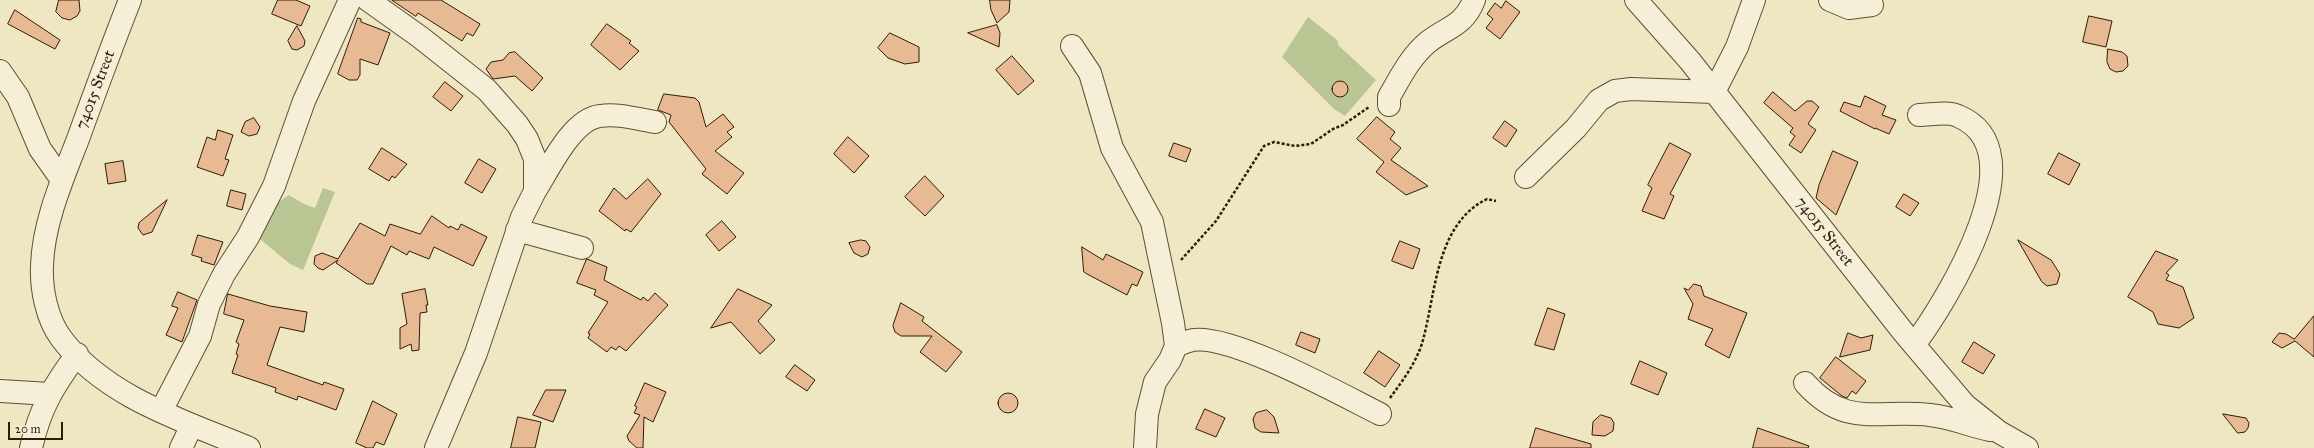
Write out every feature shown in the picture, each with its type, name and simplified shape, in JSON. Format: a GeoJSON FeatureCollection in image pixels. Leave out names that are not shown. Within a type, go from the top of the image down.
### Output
{"type":"FeatureCollection","features":[{"type":"Feature","properties":{"kind":"street","name":"74015 Street"},"geometry":{"type":"LineString","coordinates":[[130,0],[62,180],[47,232],[42,266],[44,297],[51,318],[61,338],[86,365],[110,383],[161,411],[249,448]]}},
{"type":"Feature","properties":{"kind":"street"},"geometry":{"type":"LineString","coordinates":[[161,411],[200,336],[209,304],[224,274],[248,237],[274,186],[304,101],[350,0]]}},
{"type":"Feature","properties":{"kind":"street"},"geometry":{"type":"LineString","coordinates":[[368,0],[420,36],[487,90],[504,107],[527,139],[535,159],[535,191]]}},
{"type":"Feature","properties":{"kind":"street"},"geometry":{"type":"LineString","coordinates":[[1389,101],[1413,56],[1428,42],[1460,22],[1474,0]]}},
{"type":"Feature","properties":{"kind":"street","name":"74015 Street"},"geometry":{"type":"LineString","coordinates":[[1636,0],[1674,41],[1914,345],[1965,405],[1999,432],[2026,448]]}},
{"type":"Feature","properties":{"kind":"street"},"geometry":{"type":"LineString","coordinates":[[1526,177],[1576,128],[1599,100],[1615,91],[1631,89],[1714,92],[1737,48],[1754,0]]}},
{"type":"Feature","properties":{"kind":"street"},"geometry":{"type":"LineString","coordinates":[[1830,0],[1849,8],[1872,4]]}},
{"type":"Feature","properties":{"kind":"street"},"geometry":{"type":"LineString","coordinates":[[1072,46],[1090,73],[1112,148],[1152,222],[1164,279],[1176,346],[1170,360],[1155,382],[1146,414],[1145,448]]}},
{"type":"Feature","properties":{"kind":"street"},"geometry":{"type":"LineString","coordinates":[[0,71],[18,97],[40,149],[62,180]]}},
{"type":"Feature","properties":{"kind":"street"},"geometry":{"type":"LineString","coordinates":[[1914,345],[1939,310],[1953,286],[1986,209],[1991,174],[1987,143],[1981,134],[1970,123],[1953,114],[1919,115]]}},
{"type":"Feature","properties":{"kind":"street"},"geometry":{"type":"LineString","coordinates":[[436,448],[476,352],[517,230],[535,191],[572,134],[581,124],[591,117],[613,115],[655,122]]}},
{"type":"Feature","properties":{"kind":"street"},"geometry":{"type":"LineString","coordinates":[[517,230],[582,248]]}},
{"type":"Feature","properties":{"kind":"street"},"geometry":{"type":"LineString","coordinates":[[1176,346],[1194,340],[1225,344],[1296,373],[1380,414]]}},
{"type":"Feature","properties":{"kind":"street"},"geometry":{"type":"LineString","coordinates":[[31,448],[41,410],[77,354]]}},
{"type":"Feature","properties":{"kind":"street"},"geometry":{"type":"LineString","coordinates":[[1805,383],[1815,395],[1829,404],[1852,414],[1868,416],[1904,413],[1931,415],[1999,432]]}},
{"type":"Feature","properties":{"kind":"street"},"geometry":{"type":"LineString","coordinates":[[0,391],[50,394]]}},
{"type":"Feature","properties":{"kind":"street"},"geometry":{"type":"LineString","coordinates":[[181,448],[192,425]]}},
{"type":"Feature","properties":{"kind":"path"},"geometry":{"type":"LineString","coordinates":[[1164,279],[1216,221],[1264,146],[1274,142],[1295,146],[1311,144],[1333,129],[1343,125],[1366,108],[1389,101]]}},
{"type":"Feature","properties":{"kind":"path"},"geometry":{"type":"LineString","coordinates":[[1380,414],[1417,358],[1423,340],[1435,281],[1444,253],[1453,232],[1470,212],[1484,200],[1490,199],[1496,201]]}},
{"type":"Feature","properties":{"kind":"green space"},"geometry":{"type":"Polygon","coordinates":[[[1308,17],[1337,40],[1339,46],[1376,80],[1345,116],[1334,109],[1282,57],[1308,17]]]}},
{"type":"Feature","properties":{"kind":"green space"},"geometry":{"type":"Polygon","coordinates":[[[323,188],[335,192],[303,270],[290,264],[260,239],[261,233],[266,220],[278,203],[284,198],[289,195],[304,204],[315,208],[323,188]]]}},
{"type":"Feature","properties":{"kind":"building"},"geometry":{"type":"Polygon","coordinates":[[[59,0],[79,0],[80,11],[77,16],[70,20],[62,18],[56,12],[59,0]]]}},
{"type":"Feature","properties":{"kind":"building"},"geometry":{"type":"Polygon","coordinates":[[[278,0],[296,0],[310,6],[301,26],[272,14],[278,0]]]}},
{"type":"Feature","properties":{"kind":"building"},"geometry":{"type":"Polygon","coordinates":[[[392,0],[441,0],[480,24],[473,36],[467,33],[462,41],[418,13],[416,16],[392,0]]]}},
{"type":"Feature","properties":{"kind":"building"},"geometry":{"type":"Polygon","coordinates":[[[990,0],[1010,0],[1009,12],[997,23],[991,10],[990,0]]]}},
{"type":"Feature","properties":{"kind":"building"},"geometry":{"type":"Polygon","coordinates":[[[1506,1],[1520,12],[1500,39],[1486,28],[1493,19],[1487,14],[1495,3],[1501,8],[1506,1]]]}},
{"type":"Feature","properties":{"kind":"building"},"geometry":{"type":"Polygon","coordinates":[[[15,10],[60,40],[55,49],[8,24],[15,10]]]}},
{"type":"Feature","properties":{"kind":"building"},"geometry":{"type":"Polygon","coordinates":[[[2089,16],[2112,21],[2106,47],[2083,42],[2089,16]]]}},
{"type":"Feature","properties":{"kind":"building"},"geometry":{"type":"Polygon","coordinates":[[[358,18],[361,19],[361,22],[390,33],[378,65],[360,59],[360,75],[357,80],[349,80],[338,74],[358,18]]]}},
{"type":"Feature","properties":{"kind":"building"},"geometry":{"type":"Polygon","coordinates":[[[607,24],[631,41],[629,43],[639,51],[620,70],[591,45],[607,24]]]}},
{"type":"Feature","properties":{"kind":"building"},"geometry":{"type":"Polygon","coordinates":[[[997,25],[1000,33],[999,47],[968,33],[997,25]]]}},
{"type":"Feature","properties":{"kind":"building"},"geometry":{"type":"Polygon","coordinates":[[[297,26],[305,41],[304,46],[297,50],[292,49],[288,41],[297,26]]]}},
{"type":"Feature","properties":{"kind":"building"},"geometry":{"type":"Polygon","coordinates":[[[890,33],[919,47],[919,62],[905,64],[888,58],[878,48],[890,33]]]}},
{"type":"Feature","properties":{"kind":"building"},"geometry":{"type":"Polygon","coordinates":[[[2108,49],[2122,52],[2127,56],[2128,66],[2123,71],[2116,72],[2110,69],[2107,62],[2108,49]]]}},
{"type":"Feature","properties":{"kind":"building"},"geometry":{"type":"Polygon","coordinates":[[[515,52],[543,78],[532,91],[515,76],[493,79],[486,69],[491,62],[503,60],[509,53],[515,52]]]}},
{"type":"Feature","properties":{"kind":"building"},"geometry":{"type":"Polygon","coordinates":[[[1012,56],[1034,81],[1018,95],[996,70],[1012,56]]]}},
{"type":"Feature","properties":{"kind":"building"},"geometry":{"type":"Polygon","coordinates":[[[1340,81],[1347,86],[1348,89],[1343,96],[1340,97],[1333,92],[1332,89],[1337,82],[1340,81]]]}},
{"type":"Feature","properties":{"kind":"building"},"geometry":{"type":"Polygon","coordinates":[[[445,82],[463,96],[451,111],[433,97],[445,82]]]}},
{"type":"Feature","properties":{"kind":"building"},"geometry":{"type":"Polygon","coordinates":[[[1773,92],[1795,111],[1807,101],[1812,101],[1819,107],[1808,124],[1816,130],[1801,153],[1789,145],[1795,136],[1790,132],[1793,128],[1764,103],[1773,92]]]}},
{"type":"Feature","properties":{"kind":"building"},"geometry":{"type":"Polygon","coordinates":[[[664,94],[695,98],[699,102],[706,127],[723,114],[734,127],[727,132],[732,137],[715,151],[744,173],[727,194],[702,174],[706,169],[669,122],[671,115],[658,110],[664,94]]]}},
{"type":"Feature","properties":{"kind":"building"},"geometry":{"type":"Polygon","coordinates":[[[1865,96],[1886,106],[1882,115],[1896,120],[1889,134],[1875,129],[1840,111],[1844,102],[1860,107],[1865,96]]]}},
{"type":"Feature","properties":{"kind":"building"},"geometry":{"type":"Polygon","coordinates":[[[1377,117],[1395,132],[1390,139],[1401,148],[1391,160],[1428,186],[1406,195],[1376,172],[1384,162],[1357,139],[1377,117]]]}},
{"type":"Feature","properties":{"kind":"building"},"geometry":{"type":"Polygon","coordinates":[[[254,118],[260,127],[257,134],[249,136],[241,132],[245,122],[254,118]]]}},
{"type":"Feature","properties":{"kind":"building"},"geometry":{"type":"Polygon","coordinates":[[[1505,121],[1517,130],[1506,147],[1493,138],[1505,121]]]}},
{"type":"Feature","properties":{"kind":"building"},"geometry":{"type":"Polygon","coordinates":[[[218,130],[233,135],[225,159],[229,160],[223,176],[197,167],[207,137],[215,140],[218,130]]]}},
{"type":"Feature","properties":{"kind":"building"},"geometry":{"type":"Polygon","coordinates":[[[848,137],[869,156],[854,173],[834,154],[848,137]]]}},
{"type":"Feature","properties":{"kind":"building"},"geometry":{"type":"Polygon","coordinates":[[[1174,143],[1191,149],[1186,162],[1169,156],[1174,143]]]}},
{"type":"Feature","properties":{"kind":"building"},"geometry":{"type":"Polygon","coordinates":[[[1670,143],[1691,154],[1670,194],[1674,196],[1664,219],[1642,211],[1652,188],[1648,185],[1670,143]]]}},
{"type":"Feature","properties":{"kind":"building"},"geometry":{"type":"Polygon","coordinates":[[[382,148],[407,164],[395,178],[392,176],[389,181],[369,169],[382,148]]]}},
{"type":"Feature","properties":{"kind":"building"},"geometry":{"type":"Polygon","coordinates":[[[1833,151],[1858,162],[1836,215],[1816,198],[1819,185],[1833,151]]]}},
{"type":"Feature","properties":{"kind":"building"},"geometry":{"type":"Polygon","coordinates":[[[2059,153],[2080,164],[2069,185],[2048,174],[2059,153]]]}},
{"type":"Feature","properties":{"kind":"building"},"geometry":{"type":"Polygon","coordinates":[[[479,159],[496,169],[482,193],[465,183],[479,159]]]}},
{"type":"Feature","properties":{"kind":"building"},"geometry":{"type":"Polygon","coordinates":[[[123,161],[126,181],[108,184],[105,164],[123,161]]]}},
{"type":"Feature","properties":{"kind":"building"},"geometry":{"type":"Polygon","coordinates":[[[925,176],[944,196],[925,216],[905,197],[925,176]]]}},
{"type":"Feature","properties":{"kind":"building"},"geometry":{"type":"Polygon","coordinates":[[[648,179],[661,194],[631,232],[626,229],[625,231],[599,211],[614,188],[626,199],[648,179]]]}},
{"type":"Feature","properties":{"kind":"building"},"geometry":{"type":"Polygon","coordinates":[[[231,190],[246,194],[242,210],[227,206],[231,190]]]}},
{"type":"Feature","properties":{"kind":"building"},"geometry":{"type":"Polygon","coordinates":[[[1904,194],[1919,203],[1910,216],[1896,207],[1904,194]]]}},
{"type":"Feature","properties":{"kind":"building"},"geometry":{"type":"Polygon","coordinates":[[[167,200],[152,232],[143,235],[138,228],[139,223],[167,200]]]}},
{"type":"Feature","properties":{"kind":"building"},"geometry":{"type":"Polygon","coordinates":[[[432,216],[449,228],[450,226],[458,230],[461,224],[487,237],[473,266],[434,247],[429,259],[409,251],[407,255],[391,246],[373,284],[367,284],[336,263],[338,260],[323,270],[314,264],[315,256],[322,253],[338,259],[360,223],[385,236],[390,224],[420,234],[432,216]]]}},
{"type":"Feature","properties":{"kind":"building"},"geometry":{"type":"Polygon","coordinates":[[[722,221],[736,237],[719,251],[706,235],[722,221]]]}},
{"type":"Feature","properties":{"kind":"building"},"geometry":{"type":"Polygon","coordinates":[[[198,235],[223,242],[214,265],[201,261],[202,258],[192,255],[198,235]]]}},
{"type":"Feature","properties":{"kind":"building"},"geometry":{"type":"Polygon","coordinates":[[[861,240],[866,241],[870,247],[868,254],[862,257],[854,253],[849,243],[861,240]]]}},
{"type":"Feature","properties":{"kind":"building"},"geometry":{"type":"Polygon","coordinates":[[[2018,240],[2051,260],[2060,274],[2057,284],[2047,286],[2042,282],[2018,240]]]}},
{"type":"Feature","properties":{"kind":"building"},"geometry":{"type":"Polygon","coordinates":[[[1400,241],[1420,249],[1413,269],[1392,261],[1400,241]]]}},
{"type":"Feature","properties":{"kind":"building"},"geometry":{"type":"Polygon","coordinates":[[[1082,247],[1103,260],[1106,254],[1143,272],[1137,286],[1132,284],[1127,295],[1084,272],[1082,247]]]}},
{"type":"Feature","properties":{"kind":"building"},"geometry":{"type":"Polygon","coordinates":[[[2156,251],[2178,260],[2166,273],[2169,275],[2166,280],[2183,287],[2194,318],[2179,328],[2158,324],[2153,312],[2128,297],[2156,251]]]}},
{"type":"Feature","properties":{"kind":"building"},"geometry":{"type":"Polygon","coordinates":[[[587,259],[607,267],[604,280],[641,300],[643,297],[648,301],[655,293],[668,305],[626,351],[619,346],[616,350],[611,347],[607,352],[588,338],[590,334],[588,333],[608,302],[594,295],[596,290],[577,283],[587,259]]]}},
{"type":"Feature","properties":{"kind":"building"},"geometry":{"type":"Polygon","coordinates":[[[1694,284],[1701,286],[1704,296],[1747,313],[1729,358],[1705,345],[1713,329],[1688,319],[1693,304],[1684,288],[1688,290],[1694,284]]]}},
{"type":"Feature","properties":{"kind":"building"},"geometry":{"type":"Polygon","coordinates":[[[425,289],[428,305],[426,305],[427,312],[420,313],[419,350],[412,351],[411,344],[400,349],[400,328],[407,324],[402,294],[425,289]]]}},
{"type":"Feature","properties":{"kind":"building"},"geometry":{"type":"Polygon","coordinates":[[[738,289],[772,305],[758,321],[775,340],[760,354],[731,322],[711,328],[738,289]]]}},
{"type":"Feature","properties":{"kind":"building"},"geometry":{"type":"Polygon","coordinates":[[[178,292],[197,300],[182,342],[166,335],[178,308],[172,306],[178,292]]]}},
{"type":"Feature","properties":{"kind":"building"},"geometry":{"type":"Polygon","coordinates":[[[228,294],[270,306],[307,312],[304,332],[280,327],[267,365],[323,385],[324,382],[344,389],[336,410],[298,396],[297,400],[275,392],[276,388],[232,373],[238,355],[236,354],[239,344],[236,342],[244,320],[224,314],[228,294]]]}},
{"type":"Feature","properties":{"kind":"building"},"geometry":{"type":"Polygon","coordinates":[[[901,303],[924,317],[922,321],[962,352],[946,372],[920,352],[932,336],[901,336],[895,332],[893,326],[901,303]]]}},
{"type":"Feature","properties":{"kind":"building"},"geometry":{"type":"Polygon","coordinates":[[[1548,308],[1565,314],[1554,350],[1535,345],[1548,308]]]}},
{"type":"Feature","properties":{"kind":"building"},"geometry":{"type":"Polygon","coordinates":[[[2314,316],[2314,357],[2295,341],[2282,348],[2272,342],[2279,333],[2286,334],[2294,339],[2314,316]]]}},
{"type":"Feature","properties":{"kind":"building"},"geometry":{"type":"Polygon","coordinates":[[[1301,332],[1320,339],[1315,353],[1296,345],[1301,332]]]}},
{"type":"Feature","properties":{"kind":"building"},"geometry":{"type":"Polygon","coordinates":[[[1848,333],[1861,338],[1873,335],[1870,350],[1840,357],[1848,333]]]}},
{"type":"Feature","properties":{"kind":"building"},"geometry":{"type":"Polygon","coordinates":[[[1974,342],[1995,355],[1983,374],[1962,362],[1974,342]]]}},
{"type":"Feature","properties":{"kind":"building"},"geometry":{"type":"Polygon","coordinates":[[[1379,351],[1400,365],[1385,387],[1364,373],[1379,351]]]}},
{"type":"Feature","properties":{"kind":"building"},"geometry":{"type":"Polygon","coordinates":[[[1836,357],[1866,381],[1856,394],[1852,391],[1847,398],[1842,396],[1820,378],[1836,357]]]}},
{"type":"Feature","properties":{"kind":"building"},"geometry":{"type":"Polygon","coordinates":[[[1640,361],[1667,373],[1658,395],[1631,384],[1640,361]]]}},
{"type":"Feature","properties":{"kind":"building"},"geometry":{"type":"Polygon","coordinates":[[[795,365],[815,380],[807,391],[786,377],[795,365]]]}},
{"type":"Feature","properties":{"kind":"building"},"geometry":{"type":"Polygon","coordinates":[[[645,383],[666,392],[653,422],[644,417],[643,448],[637,448],[629,441],[627,436],[640,415],[634,413],[637,407],[635,406],[645,383]]]}},
{"type":"Feature","properties":{"kind":"building"},"geometry":{"type":"Polygon","coordinates":[[[546,390],[566,390],[553,422],[533,415],[546,390]]]}},
{"type":"Feature","properties":{"kind":"building"},"geometry":{"type":"Polygon","coordinates":[[[1008,393],[1015,396],[1018,403],[1015,410],[1008,413],[1001,410],[998,403],[1001,396],[1008,393]]]}},
{"type":"Feature","properties":{"kind":"building"},"geometry":{"type":"Polygon","coordinates":[[[373,401],[397,414],[384,445],[376,442],[373,448],[367,448],[356,443],[373,401]]]}},
{"type":"Feature","properties":{"kind":"building"},"geometry":{"type":"Polygon","coordinates":[[[1205,409],[1225,418],[1216,437],[1196,429],[1205,409]]]}},
{"type":"Feature","properties":{"kind":"building"},"geometry":{"type":"Polygon","coordinates":[[[1267,410],[1274,417],[1279,433],[1261,432],[1255,428],[1253,419],[1256,413],[1267,410]]]}},
{"type":"Feature","properties":{"kind":"building"},"geometry":{"type":"Polygon","coordinates":[[[2223,414],[2246,418],[2249,423],[2248,428],[2245,432],[2238,433],[2223,414]]]}},
{"type":"Feature","properties":{"kind":"building"},"geometry":{"type":"Polygon","coordinates":[[[1601,415],[1611,418],[1614,423],[1613,431],[1605,436],[1592,435],[1593,422],[1601,415]]]}},
{"type":"Feature","properties":{"kind":"building"},"geometry":{"type":"Polygon","coordinates":[[[518,417],[541,422],[535,448],[511,448],[518,417]]]}},
{"type":"Feature","properties":{"kind":"building"},"geometry":{"type":"Polygon","coordinates":[[[1536,428],[1591,444],[1591,448],[1530,448],[1536,428]]]}},
{"type":"Feature","properties":{"kind":"building"},"geometry":{"type":"Polygon","coordinates":[[[1758,428],[1809,446],[1808,448],[1753,448],[1758,428]]]}}]}
